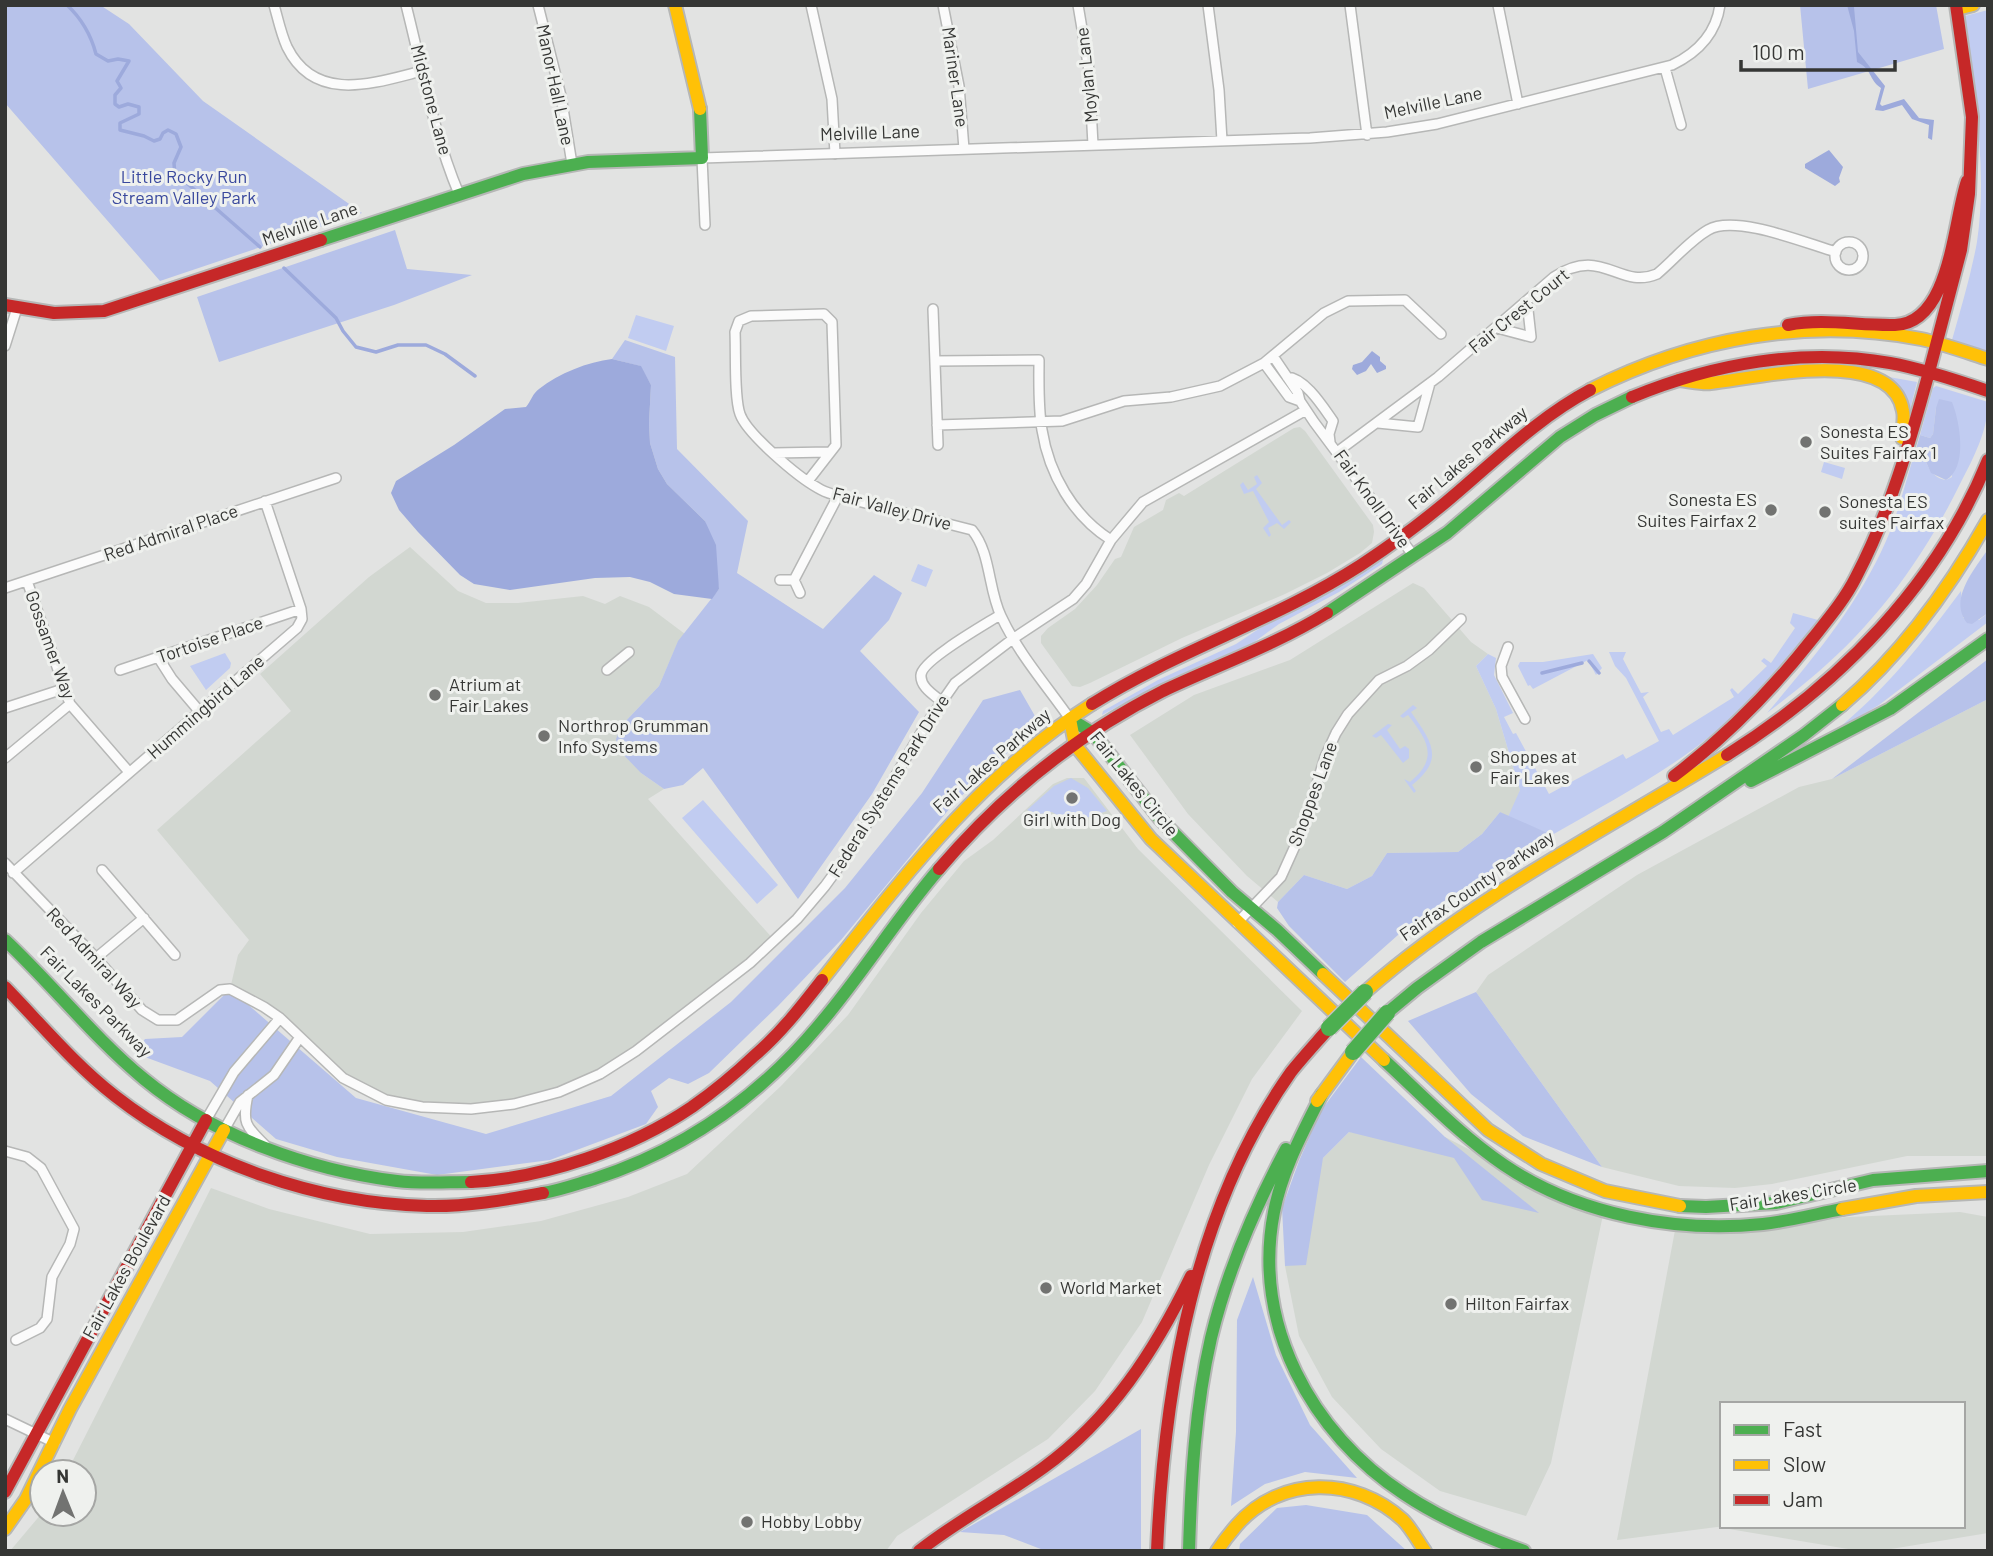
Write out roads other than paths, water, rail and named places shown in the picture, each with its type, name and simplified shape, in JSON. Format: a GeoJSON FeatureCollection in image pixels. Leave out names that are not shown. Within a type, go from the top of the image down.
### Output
{"type":"FeatureCollection","features":[{"type":"Feature","properties":{"kind":"main road"},"geometry":{"type":"LineString","coordinates":[[675,5],[699,108],[702,158]]}},
{"type":"Feature","properties":{"kind":"main road"},"geometry":{"type":"LineString","coordinates":[[1550,860],[1676,775],[1727,735],[1761,702],[1826,623],[1860,568],[1909,448],[1964,236],[1969,194],[1972,117],[1962,7]]}},
{"type":"Feature","properties":{"kind":"main road","name":"Melville Lane"},"geometry":{"type":"LineString","coordinates":[[11,307],[59,314],[82,314],[114,308],[523,174],[572,164],[702,158]]}},
{"type":"Feature","properties":{"kind":"main road"},"geometry":{"type":"LineString","coordinates":[[1764,333],[1804,321],[1899,325],[1908,324],[1923,316],[1937,298],[1959,197],[1968,178]]}},
{"type":"Feature","properties":{"kind":"main road","name":"Fair Lakes Parkway"},"geometry":{"type":"LineString","coordinates":[[5,940],[126,1062],[172,1100],[224,1130],[271,1151],[318,1167],[391,1182],[480,1183],[534,1175],[568,1166],[607,1152],[682,1115],[741,1069],[774,1037],[939,833],[1016,761],[1070,719],[1149,671],[1264,620],[1369,560],[1453,496],[1519,438],[1592,389],[1629,371],[1680,352],[1764,333],[1851,330],[1886,334],[1938,343],[1988,359]]}},
{"type":"Feature","properties":{"kind":"main road"},"geometry":{"type":"LineString","coordinates":[[5,987],[99,1081],[128,1105],[193,1146],[264,1177],[332,1197],[369,1203],[446,1208],[520,1199],[593,1180],[688,1140],[756,1090],[838,1001],[946,861],[994,809],[1058,755],[1112,719],[1163,691],[1288,636],[1341,604],[1450,531],[1562,436],[1625,400],[1679,380],[1722,369],[1810,356],[1889,363],[1929,372],[1988,391]]}},
{"type":"Feature","properties":{"kind":"main road"},"geometry":{"type":"LineString","coordinates":[[1679,380],[1710,383],[1769,373],[1828,371],[1857,373],[1883,381],[1892,387],[1897,395],[1905,418],[1889,502]]}},
{"type":"Feature","properties":{"kind":"main road","name":"Fairfax County Parkway"},"geometry":{"type":"LineString","coordinates":[[1157,1551],[1167,1413],[1207,1242],[1242,1160],[1270,1105],[1289,1076],[1329,1028],[1365,992],[1444,927],[1550,860],[1751,741],[1829,681],[1893,615],[1934,560],[1964,510],[1988,460]]}},
{"type":"Feature","properties":{"kind":"main road"},"geometry":{"type":"LineString","coordinates":[[1189,1551],[1193,1456],[1200,1399],[1206,1362],[1220,1309],[1238,1256],[1274,1171],[1305,1116],[1353,1052],[1387,1013],[1455,960],[1523,914],[1696,810],[1828,717],[1876,672],[1928,612],[1973,547],[1988,520]]}},
{"type":"Feature","properties":{"kind":"main road"},"geometry":{"type":"LineString","coordinates":[[1696,810],[1890,709],[1988,639]]}},
{"type":"Feature","properties":{"kind":"main road","name":"Fair Lakes Circle"},"geometry":{"type":"LineString","coordinates":[[1070,719],[1093,733],[1160,819],[1197,859],[1286,938],[1489,1130],[1541,1164],[1601,1190],[1671,1205],[1742,1206],[1776,1203],[1873,1180],[1988,1171]]}},
{"type":"Feature","properties":{"kind":"main road","name":"Fair Lakes Circle"},"geometry":{"type":"LineString","coordinates":[[1070,719],[1075,744],[1152,839],[1237,923],[1479,1147],[1525,1178],[1592,1207],[1639,1220],[1682,1226],[1731,1226],[1798,1218],[1862,1203],[1925,1194],[1988,1192]]}},
{"type":"Feature","properties":{"kind":"main road"},"geometry":{"type":"LineString","coordinates":[[1322,1094],[1294,1151],[1278,1197],[1271,1239],[1270,1278],[1273,1303],[1283,1341],[1297,1377],[1326,1424],[1360,1461],[1392,1487],[1466,1529],[1524,1551]]}},
{"type":"Feature","properties":{"kind":"main road","name":"Fair Lakes Boulevard"},"geometry":{"type":"LineString","coordinates":[[5,1492],[206,1120]]}},
{"type":"Feature","properties":{"kind":"main road","name":"Fair Lakes Boulevard"},"geometry":{"type":"LineString","coordinates":[[5,1529],[26,1499],[70,1409],[224,1130]]}},
{"type":"Feature","properties":{"kind":"main road"},"geometry":{"type":"LineString","coordinates":[[919,1551],[1042,1468],[1077,1441],[1104,1415],[1128,1385],[1161,1333],[1207,1242]]}},
{"type":"Feature","properties":{"kind":"main road"},"geometry":{"type":"LineString","coordinates":[[1217,1551],[1240,1520],[1260,1504],[1286,1491],[1313,1485],[1345,1488],[1385,1505],[1409,1526],[1425,1551]]}},
{"type":"Feature","properties":{"kind":"street"},"geometry":{"type":"LineString","coordinates":[[274,5],[282,35],[290,51],[300,64],[321,79],[343,86],[356,86],[422,71]]}},
{"type":"Feature","properties":{"kind":"street","name":"Midstone Lane"},"geometry":{"type":"LineString","coordinates":[[406,5],[447,160],[460,194]]}},
{"type":"Feature","properties":{"kind":"street","name":"Manor Hall Lane"},"geometry":{"type":"LineString","coordinates":[[538,5],[561,96],[572,164]]}},
{"type":"Feature","properties":{"kind":"street"},"geometry":{"type":"LineString","coordinates":[[811,5],[832,99],[835,154]]}},
{"type":"Feature","properties":{"kind":"street","name":"Mariner Lane"},"geometry":{"type":"LineString","coordinates":[[943,5],[959,86],[964,149]]}},
{"type":"Feature","properties":{"kind":"street","name":"Moylan Lane"},"geometry":{"type":"LineString","coordinates":[[1077,5],[1091,82],[1093,145]]}},
{"type":"Feature","properties":{"kind":"street"},"geometry":{"type":"LineString","coordinates":[[1208,5],[1219,90],[1222,141]]}},
{"type":"Feature","properties":{"kind":"street"},"geometry":{"type":"LineString","coordinates":[[1350,5],[1367,135]]}},
{"type":"Feature","properties":{"kind":"street"},"geometry":{"type":"LineString","coordinates":[[1498,5],[1518,104]]}},
{"type":"Feature","properties":{"kind":"street","name":"Melville Lane"},"geometry":{"type":"LineString","coordinates":[[702,158],[1367,135],[1437,124],[1665,68],[1685,59],[1701,46],[1712,30],[1720,5]]}},
{"type":"Feature","properties":{"kind":"street"},"geometry":{"type":"LineString","coordinates":[[1665,68],[1681,125]]}},
{"type":"Feature","properties":{"kind":"street"},"geometry":{"type":"LineString","coordinates":[[702,158],[705,225]]}},
{"type":"Feature","properties":{"kind":"street","name":"Fair Crest Court"},"geometry":{"type":"LineString","coordinates":[[1337,452],[1430,383],[1554,277],[1579,265],[1593,265],[1648,278],[1672,262],[1708,230],[1727,224],[1744,226],[1836,252]]}},
{"type":"Feature","properties":{"kind":"street"},"geometry":{"type":"LineString","coordinates":[[937,425],[1062,421],[1124,401],[1171,397],[1220,386],[1264,363],[1324,313],[1348,301],[1405,300],[1441,334]]}},
{"type":"Feature","properties":{"kind":"street"},"geometry":{"type":"LineString","coordinates":[[1497,328],[1531,337],[1527,301]]}},
{"type":"Feature","properties":{"kind":"street"},"geometry":{"type":"LineString","coordinates":[[5,346],[11,307]]}},
{"type":"Feature","properties":{"kind":"street"},"geometry":{"type":"LineString","coordinates":[[933,309],[937,445]]}},
{"type":"Feature","properties":{"kind":"street","name":"Fair Valley Drive"},"geometry":{"type":"LineString","coordinates":[[808,481],[836,445],[832,322],[824,314],[751,316],[739,321],[735,332],[738,411],[745,425],[774,453],[808,481],[817,488],[838,496],[972,530],[980,540],[1000,615],[1070,719]]}},
{"type":"Feature","properties":{"kind":"street"},"geometry":{"type":"LineString","coordinates":[[1273,356],[1298,393],[1303,406]]}},
{"type":"Feature","properties":{"kind":"street"},"geometry":{"type":"LineString","coordinates":[[935,361],[1039,360],[1041,422],[1052,466],[1069,499],[1091,527],[1111,540]]}},
{"type":"Feature","properties":{"kind":"street"},"geometry":{"type":"LineString","coordinates":[[1264,363],[1290,397],[1303,406]]}},
{"type":"Feature","properties":{"kind":"street"},"geometry":{"type":"LineString","coordinates":[[1281,385],[1281,380],[1287,377]]}},
{"type":"Feature","properties":{"kind":"street","name":"Fair Knoll Drive"},"geometry":{"type":"LineString","coordinates":[[1287,377],[1298,379],[1317,398],[1333,421],[1329,434],[1330,444]]}},
{"type":"Feature","properties":{"kind":"street"},"geometry":{"type":"LineString","coordinates":[[1378,423],[1418,426],[1430,383]]}},
{"type":"Feature","properties":{"kind":"street","name":"Fair Knoll Drive"},"geometry":{"type":"LineString","coordinates":[[1303,406],[1413,555]]}},
{"type":"Feature","properties":{"kind":"street","name":"Federal Systems Park Drive"},"geometry":{"type":"LineString","coordinates":[[230,989],[280,1018],[334,1071],[356,1086],[386,1100],[422,1107],[471,1109],[514,1104],[559,1092],[600,1074],[636,1051],[750,963],[797,919],[852,849],[941,701],[965,673],[1073,599],[1086,584],[1111,540],[1143,502],[1303,406]]}},
{"type":"Feature","properties":{"kind":"street"},"geometry":{"type":"LineString","coordinates":[[774,453],[830,452]]}},
{"type":"Feature","properties":{"kind":"street","name":"Red Admiral Place"},"geometry":{"type":"LineString","coordinates":[[5,588],[336,478]]}},
{"type":"Feature","properties":{"kind":"street"},"geometry":{"type":"LineString","coordinates":[[794,580],[813,549],[838,496]]}},
{"type":"Feature","properties":{"kind":"street"},"geometry":{"type":"LineString","coordinates":[[265,501],[300,609]]}},
{"type":"Feature","properties":{"kind":"street"},"geometry":{"type":"LineString","coordinates":[[779,580],[794,580]]}},
{"type":"Feature","properties":{"kind":"street"},"geometry":{"type":"LineString","coordinates":[[794,580],[800,593]]}},
{"type":"Feature","properties":{"kind":"street","name":"Gossamer Way"},"geometry":{"type":"LineString","coordinates":[[27,581],[69,704],[129,772]]}},
{"type":"Feature","properties":{"kind":"street","name":"Tortoise Place"},"geometry":{"type":"LineString","coordinates":[[120,670],[300,609]]}},
{"type":"Feature","properties":{"kind":"street","name":"Hummingbird Lane"},"geometry":{"type":"LineString","coordinates":[[13,873],[297,628],[302,619],[300,609]]}},
{"type":"Feature","properties":{"kind":"street"},"geometry":{"type":"LineString","coordinates":[[941,701],[923,684],[923,670],[954,645],[1000,615]]}},
{"type":"Feature","properties":{"kind":"street","name":"Shoppes Lane"},"geometry":{"type":"LineString","coordinates":[[1237,923],[1281,877],[1304,827],[1325,757],[1348,714],[1379,680],[1407,666],[1429,650],[1461,620]]}},
{"type":"Feature","properties":{"kind":"street"},"geometry":{"type":"LineString","coordinates":[[1508,647],[1501,666],[1502,677],[1525,719]]}},
{"type":"Feature","properties":{"kind":"street"},"geometry":{"type":"LineString","coordinates":[[607,670],[629,652]]}},
{"type":"Feature","properties":{"kind":"street"},"geometry":{"type":"LineString","coordinates":[[158,657],[172,679],[201,712]]}},
{"type":"Feature","properties":{"kind":"street"},"geometry":{"type":"LineString","coordinates":[[5,708],[63,689]]}},
{"type":"Feature","properties":{"kind":"street"},"geometry":{"type":"LineString","coordinates":[[5,758],[69,704]]}},
{"type":"Feature","properties":{"kind":"street","name":"Red Admiral Way"},"geometry":{"type":"LineString","coordinates":[[5,863],[142,1010],[158,1020],[177,1020],[220,990],[230,989]]}},
{"type":"Feature","properties":{"kind":"street"},"geometry":{"type":"LineString","coordinates":[[102,870],[175,955]]}},
{"type":"Feature","properties":{"kind":"street"},"geometry":{"type":"LineString","coordinates":[[96,958],[144,918]]}},
{"type":"Feature","properties":{"kind":"street","name":"Fair Lakes Boulevard"},"geometry":{"type":"LineString","coordinates":[[206,1120],[234,1072],[280,1018]]}},
{"type":"Feature","properties":{"kind":"street","name":"Fair Lakes Boulevard"},"geometry":{"type":"LineString","coordinates":[[224,1130],[240,1102],[274,1075],[300,1037]]}},
{"type":"Feature","properties":{"kind":"street"},"geometry":{"type":"LineString","coordinates":[[248,1095],[244,1115],[246,1124],[271,1151]]}},
{"type":"Feature","properties":{"kind":"street"},"geometry":{"type":"LineString","coordinates":[[5,1151],[27,1157],[41,1168],[74,1229],[70,1244],[52,1277],[47,1319],[40,1328],[16,1340]]}},
{"type":"Feature","properties":{"kind":"street"},"geometry":{"type":"LineString","coordinates":[[5,1419],[55,1443]]}},
{"type":"Feature","properties":{"kind":"waterway"},"geometry":{"type":"LineString","coordinates":[[67,5],[85,28],[96,54],[108,61],[129,61],[117,81],[121,88],[115,95],[115,104],[119,107],[128,104],[139,107],[139,114],[120,123],[120,130],[154,141],[160,139],[168,130],[176,134],[181,147],[174,163],[175,176],[188,184],[260,247]]}},
{"type":"Feature","properties":{"kind":"waterway"},"geometry":{"type":"LineString","coordinates":[[284,268],[336,318],[356,347],[376,352],[398,345],[426,345],[445,354],[475,376]]}},
{"type":"Feature","properties":{"kind":"waterway"},"geometry":{"type":"LineString","coordinates":[[1589,661],[1599,673]]}},
{"type":"Feature","properties":{"kind":"waterway"},"geometry":{"type":"LineString","coordinates":[[1542,673],[1582,663]]}},
{"type":"Feature","properties":{"kind":"place","name":"Sonesta ES Suites Fairfax 1"},"geometry":{"type":"Point","coordinates":[1806,442]}},
{"type":"Feature","properties":{"kind":"place","name":"Sonesta ES Suites Fairfax 2"},"geometry":{"type":"Point","coordinates":[1771,510]}},
{"type":"Feature","properties":{"kind":"place","name":"Sonesta ES suites Fairfax"},"geometry":{"type":"Point","coordinates":[1825,512]}},
{"type":"Feature","properties":{"kind":"place","name":"Atrium at Fair Lakes"},"geometry":{"type":"Point","coordinates":[435,695]}},
{"type":"Feature","properties":{"kind":"place","name":"Northrop Grumman Info Systems"},"geometry":{"type":"Point","coordinates":[544,736]}},
{"type":"Feature","properties":{"kind":"place","name":"Shoppes at Fair Lakes"},"geometry":{"type":"Point","coordinates":[1476,767]}},
{"type":"Feature","properties":{"kind":"place","name":"Girl with Dog"},"geometry":{"type":"Point","coordinates":[1072,798]}},
{"type":"Feature","properties":{"kind":"place","name":"World Market"},"geometry":{"type":"Point","coordinates":[1046,1288]}},
{"type":"Feature","properties":{"kind":"place","name":"Hilton Fairfax"},"geometry":{"type":"Point","coordinates":[1451,1304]}},
{"type":"Feature","properties":{"kind":"place","name":"Hobby Lobby"},"geometry":{"type":"Point","coordinates":[747,1522]}},
{"type":"Feature","properties":{"kind":"park label","name":"Little Rocky Run Stream Valley Park"},"geometry":{"type":"Point","coordinates":[184,187]}}]}
